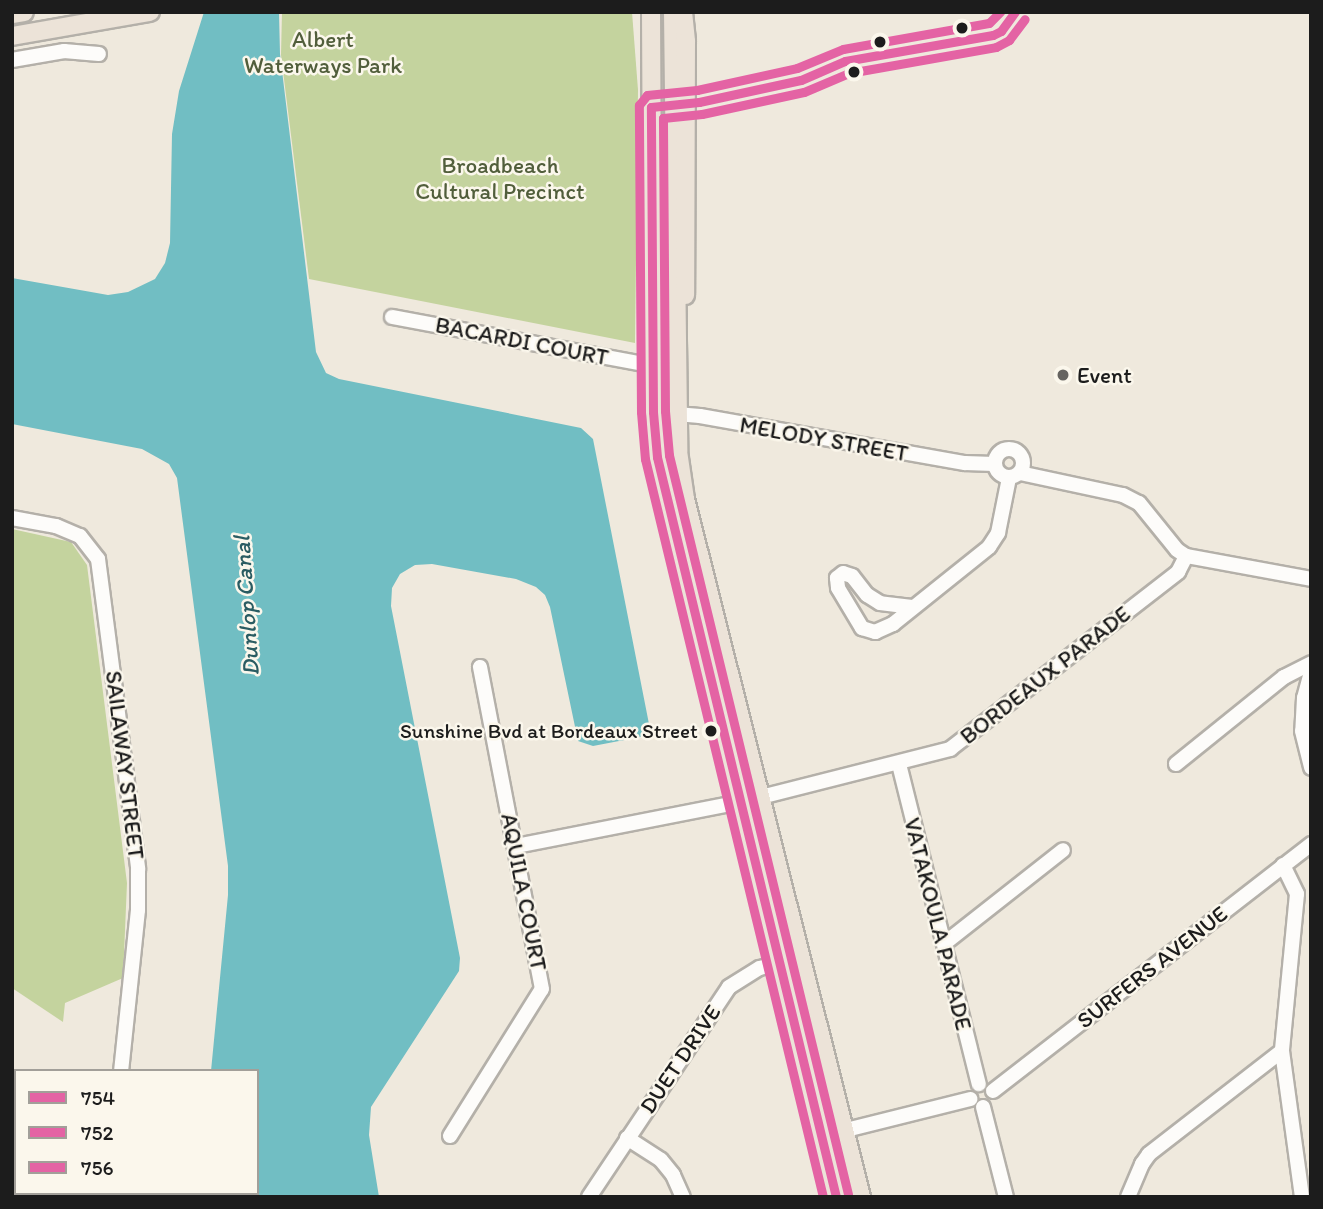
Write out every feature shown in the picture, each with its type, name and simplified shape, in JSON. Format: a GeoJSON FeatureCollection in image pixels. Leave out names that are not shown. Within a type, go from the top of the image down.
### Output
{"type":"FeatureCollection","features":[{"type":"Feature","properties":{"kind":"main road"},"geometry":{"type":"LineString","coordinates":[[12,14],[23,12]]}},
{"type":"Feature","properties":{"kind":"main road"},"geometry":{"type":"LineString","coordinates":[[12,36],[150,12]]}},
{"type":"Feature","properties":{"kind":"main road"},"geometry":{"type":"LineString","coordinates":[[651,12],[653,412],[661,481],[781,962],[836,1197]]}},
{"type":"Feature","properties":{"kind":"main road"},"geometry":{"type":"LineString","coordinates":[[673,12],[675,336],[678,451],[685,499],[861,1197]]}},
{"type":"Feature","properties":{"kind":"main road"},"geometry":{"type":"LineString","coordinates":[[675,336],[685,295],[687,194],[683,12]]}},
{"type":"Feature","properties":{"kind":"street"},"geometry":{"type":"LineString","coordinates":[[12,61],[64,51],[99,54]]}},
{"type":"Feature","properties":{"kind":"street","name":"BACARDI COURT"},"geometry":{"type":"LineString","coordinates":[[392,317],[653,366]]}},
{"type":"Feature","properties":{"kind":"street","name":"MELODY STREET"},"geometry":{"type":"LineString","coordinates":[[653,412],[943,460],[994,464]]}},
{"type":"Feature","properties":{"kind":"street"},"geometry":{"type":"LineString","coordinates":[[912,607],[880,603],[867,595],[852,576],[843,573],[837,578],[838,588],[862,628],[875,632],[893,624],[989,547],[998,533],[1014,475],[1023,460],[1015,450],[1002,450],[994,464],[997,472],[1014,475],[1123,495],[1139,503],[1177,550],[1186,556],[1311,579]]}},
{"type":"Feature","properties":{"kind":"street","name":"SAILAWAY STREET"},"geometry":{"type":"LineString","coordinates":[[12,518],[56,526],[80,536],[98,559],[138,869],[138,910],[121,1069]]}},
{"type":"Feature","properties":{"kind":"street","name":"BORDEAUX PARADE"},"geometry":{"type":"LineString","coordinates":[[516,846],[741,802],[950,749],[1178,572],[1186,556]]}},
{"type":"Feature","properties":{"kind":"street"},"geometry":{"type":"LineString","coordinates":[[1176,764],[1284,677],[1311,663]]}},
{"type":"Feature","properties":{"kind":"street","name":"AQUILA COURT"},"geometry":{"type":"LineString","coordinates":[[450,1136],[542,989],[480,667]]}},
{"type":"Feature","properties":{"kind":"street"},"geometry":{"type":"LineString","coordinates":[[1311,672],[1304,698],[1302,731],[1311,768]]}},
{"type":"Feature","properties":{"kind":"street","name":"VATAKOULA PARADE"},"geometry":{"type":"LineString","coordinates":[[899,764],[979,1084]]}},
{"type":"Feature","properties":{"kind":"street","name":"SURFERS AVENUE"},"geometry":{"type":"LineString","coordinates":[[993,1091],[1311,844]]}},
{"type":"Feature","properties":{"kind":"street"},"geometry":{"type":"LineString","coordinates":[[945,943],[1063,849]]}},
{"type":"Feature","properties":{"kind":"street"},"geometry":{"type":"LineString","coordinates":[[1283,865],[1297,894],[1283,1051],[1302,1197]]}},
{"type":"Feature","properties":{"kind":"street","name":"DUET DRIVE"},"geometry":{"type":"LineString","coordinates":[[589,1197],[730,987],[749,973],[801,957]]}},
{"type":"Feature","properties":{"kind":"street"},"geometry":{"type":"LineString","coordinates":[[1128,1197],[1149,1154],[1283,1051]]}},
{"type":"Feature","properties":{"kind":"street"},"geometry":{"type":"LineString","coordinates":[[822,1136],[977,1103],[991,1102],[993,1091],[985,1084],[972,1087],[977,1103],[1006,1197]]}},
{"type":"Feature","properties":{"kind":"street"},"geometry":{"type":"LineString","coordinates":[[627,1138],[661,1160],[673,1175],[683,1197]]}},
{"type":"Feature","properties":{"kind":"green space","name":"Broadbeach Cultural Precinct"},"geometry":{"type":"Polygon","coordinates":[[[282,12],[632,12],[638,90],[635,343],[309,279],[281,55],[282,12]]]}},
{"type":"Feature","properties":{"kind":"green space"},"geometry":{"type":"Polygon","coordinates":[[[12,529],[71,542],[87,565],[127,883],[123,978],[65,1003],[63,1022],[12,988],[12,529]]]}},
{"type":"Feature","properties":{"kind":"water","name":"Dunlop Canal"},"geometry":{"type":"Polygon","coordinates":[[[204,12],[279,12],[280,54],[316,352],[326,373],[339,379],[581,428],[593,439],[649,724],[648,734],[640,737],[593,746],[578,741],[550,607],[545,595],[536,587],[516,579],[432,564],[415,565],[400,574],[392,588],[391,606],[460,958],[459,971],[371,1107],[369,1135],[379,1197],[201,1197],[259,1195],[259,1069],[211,1069],[228,895],[228,866],[177,478],[169,464],[142,449],[12,424],[12,278],[108,295],[128,292],[155,279],[165,263],[170,243],[172,134],[179,91],[204,12]]]}},
{"type":"Feature","properties":{"kind":"transit line","name":"756"},"geometry":{"type":"LineString","coordinates":[[823,1197],[645,459],[641,412],[639,105],[647,95],[697,90],[797,68],[843,49],[989,23],[1000,12]]}},
{"type":"Feature","properties":{"kind":"transit line","name":"754"},"geometry":{"type":"LineString","coordinates":[[836,1197],[657,457],[653,412],[651,107],[699,102],[801,80],[845,61],[993,35],[1001,31],[1015,12]]}},
{"type":"Feature","properties":{"kind":"transit line","name":"752"},"geometry":{"type":"LineString","coordinates":[[848,1194],[669,455],[665,411],[663,118],[702,114],[804,92],[849,73],[996,47],[1009,40],[1025,19]]}},
{"type":"Feature","properties":{"kind":"place","name":"Event"},"geometry":{"type":"Point","coordinates":[1063,375]}},
{"type":"Feature","properties":{"kind":"place","name":"Sunshine Bvd at Bordeaux Street"},"geometry":{"type":"Point","coordinates":[711,731]}},
{"type":"Feature","properties":{"kind":"park label","name":"Albert Waterways Park"},"geometry":{"type":"Point","coordinates":[323,52]}}]}
